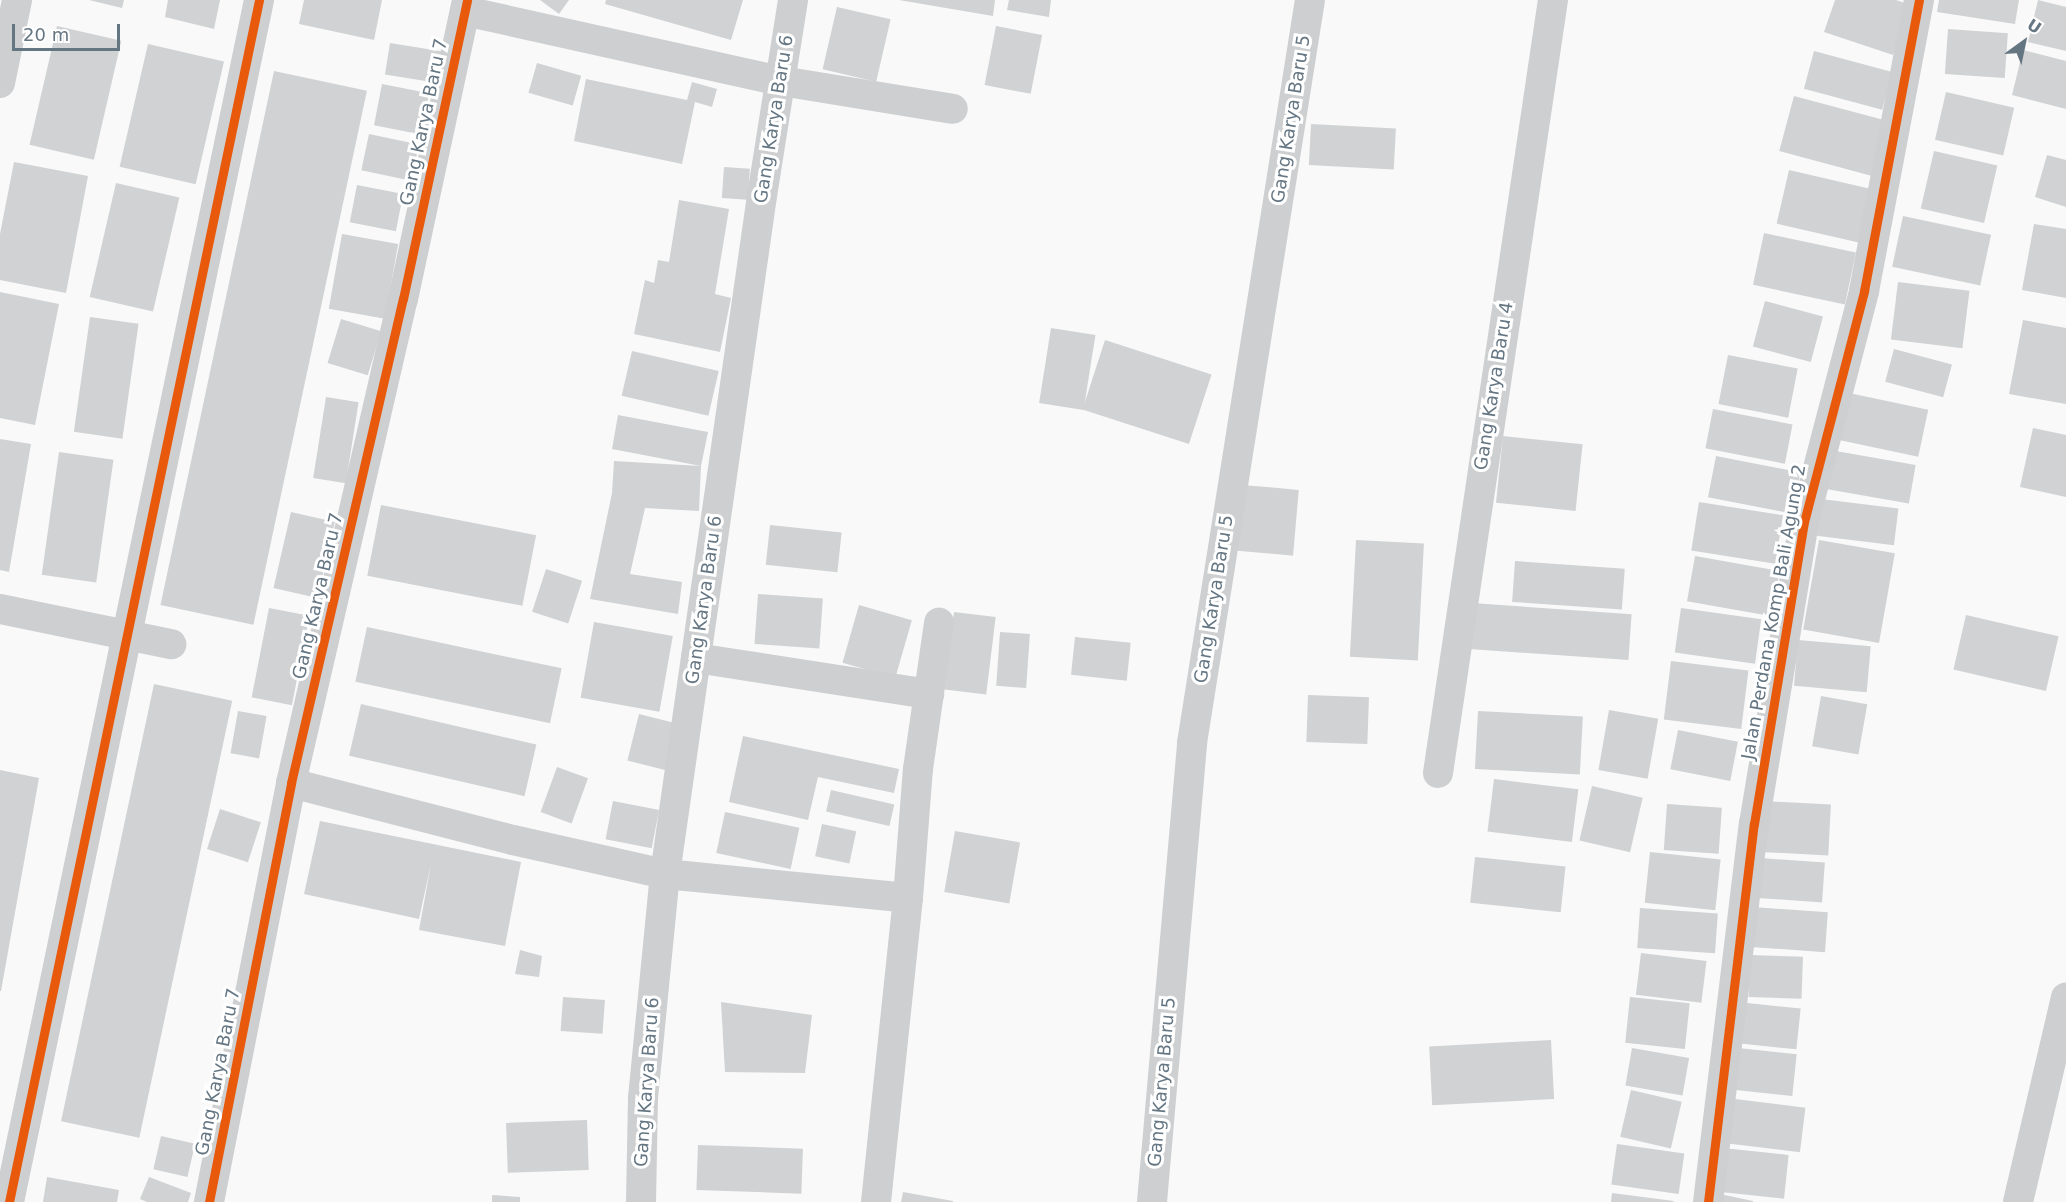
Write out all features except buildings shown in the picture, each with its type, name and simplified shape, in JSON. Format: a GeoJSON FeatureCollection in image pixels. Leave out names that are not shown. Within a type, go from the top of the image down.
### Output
{"type":"FeatureCollection","features":[{"type":"Feature","properties":{"kind":"street"},"geometry":{"type":"LineString","coordinates":[[0,83],[17,0]]}},
{"type":"Feature","properties":{"kind":"street"},"geometry":{"type":"LineString","coordinates":[[9,1202],[259,0]]}},
{"type":"Feature","properties":{"kind":"street","name":"Gang Karya Baru 6"},"geometry":{"type":"LineString","coordinates":[[641,1202],[643,1098],[665,874],[762,196],[793,0]]}},
{"type":"Feature","properties":{"kind":"street","name":"Gang Karya Baru 5"},"geometry":{"type":"LineString","coordinates":[[1152,1202],[1192,743],[1310,0]]}},
{"type":"Feature","properties":{"kind":"street","name":"Gang Karya Baru 4"},"geometry":{"type":"LineString","coordinates":[[1438,773],[1553,0]]}},
{"type":"Feature","properties":{"kind":"street","name":"Jalan Perdana Komp Bali Agung 2"},"geometry":{"type":"LineString","coordinates":[[1708,1202],[1754,824],[1804,522],[1869,268],[1919,0]]}},
{"type":"Feature","properties":{"kind":"street"},"geometry":{"type":"LineString","coordinates":[[466,5],[781,81],[953,109]]}},
{"type":"Feature","properties":{"kind":"street","name":"Gang Karya Baru 7"},"geometry":{"type":"LineString","coordinates":[[209,1202],[291,783],[400,310],[466,5]]}},
{"type":"Feature","properties":{"kind":"street"},"geometry":{"type":"LineString","coordinates":[[0,609],[171,644]]}},
{"type":"Feature","properties":{"kind":"street"},"geometry":{"type":"LineString","coordinates":[[876,1202],[908,898],[918,769],[939,623]]}},
{"type":"Feature","properties":{"kind":"street"},"geometry":{"type":"LineString","coordinates":[[696,658],[929,694]]}},
{"type":"Feature","properties":{"kind":"street"},"geometry":{"type":"LineString","coordinates":[[291,783],[513,840],[665,874],[908,898]]}},
{"type":"Feature","properties":{"kind":"street"},"geometry":{"type":"LineString","coordinates":[[2018,1202],[2066,998]]}},
{"type":"Feature","properties":{"kind":"cycle path"},"geometry":{"type":"LineString","coordinates":[[9,1202],[259,0]]}},
{"type":"Feature","properties":{"kind":"cycle path"},"geometry":{"type":"LineString","coordinates":[[209,1202],[291,783],[403,299],[467,0]]}},
{"type":"Feature","properties":{"kind":"cycle path"},"geometry":{"type":"LineString","coordinates":[[1708,1202],[1754,824],[1804,522],[1864,291],[1919,0]]}}]}
